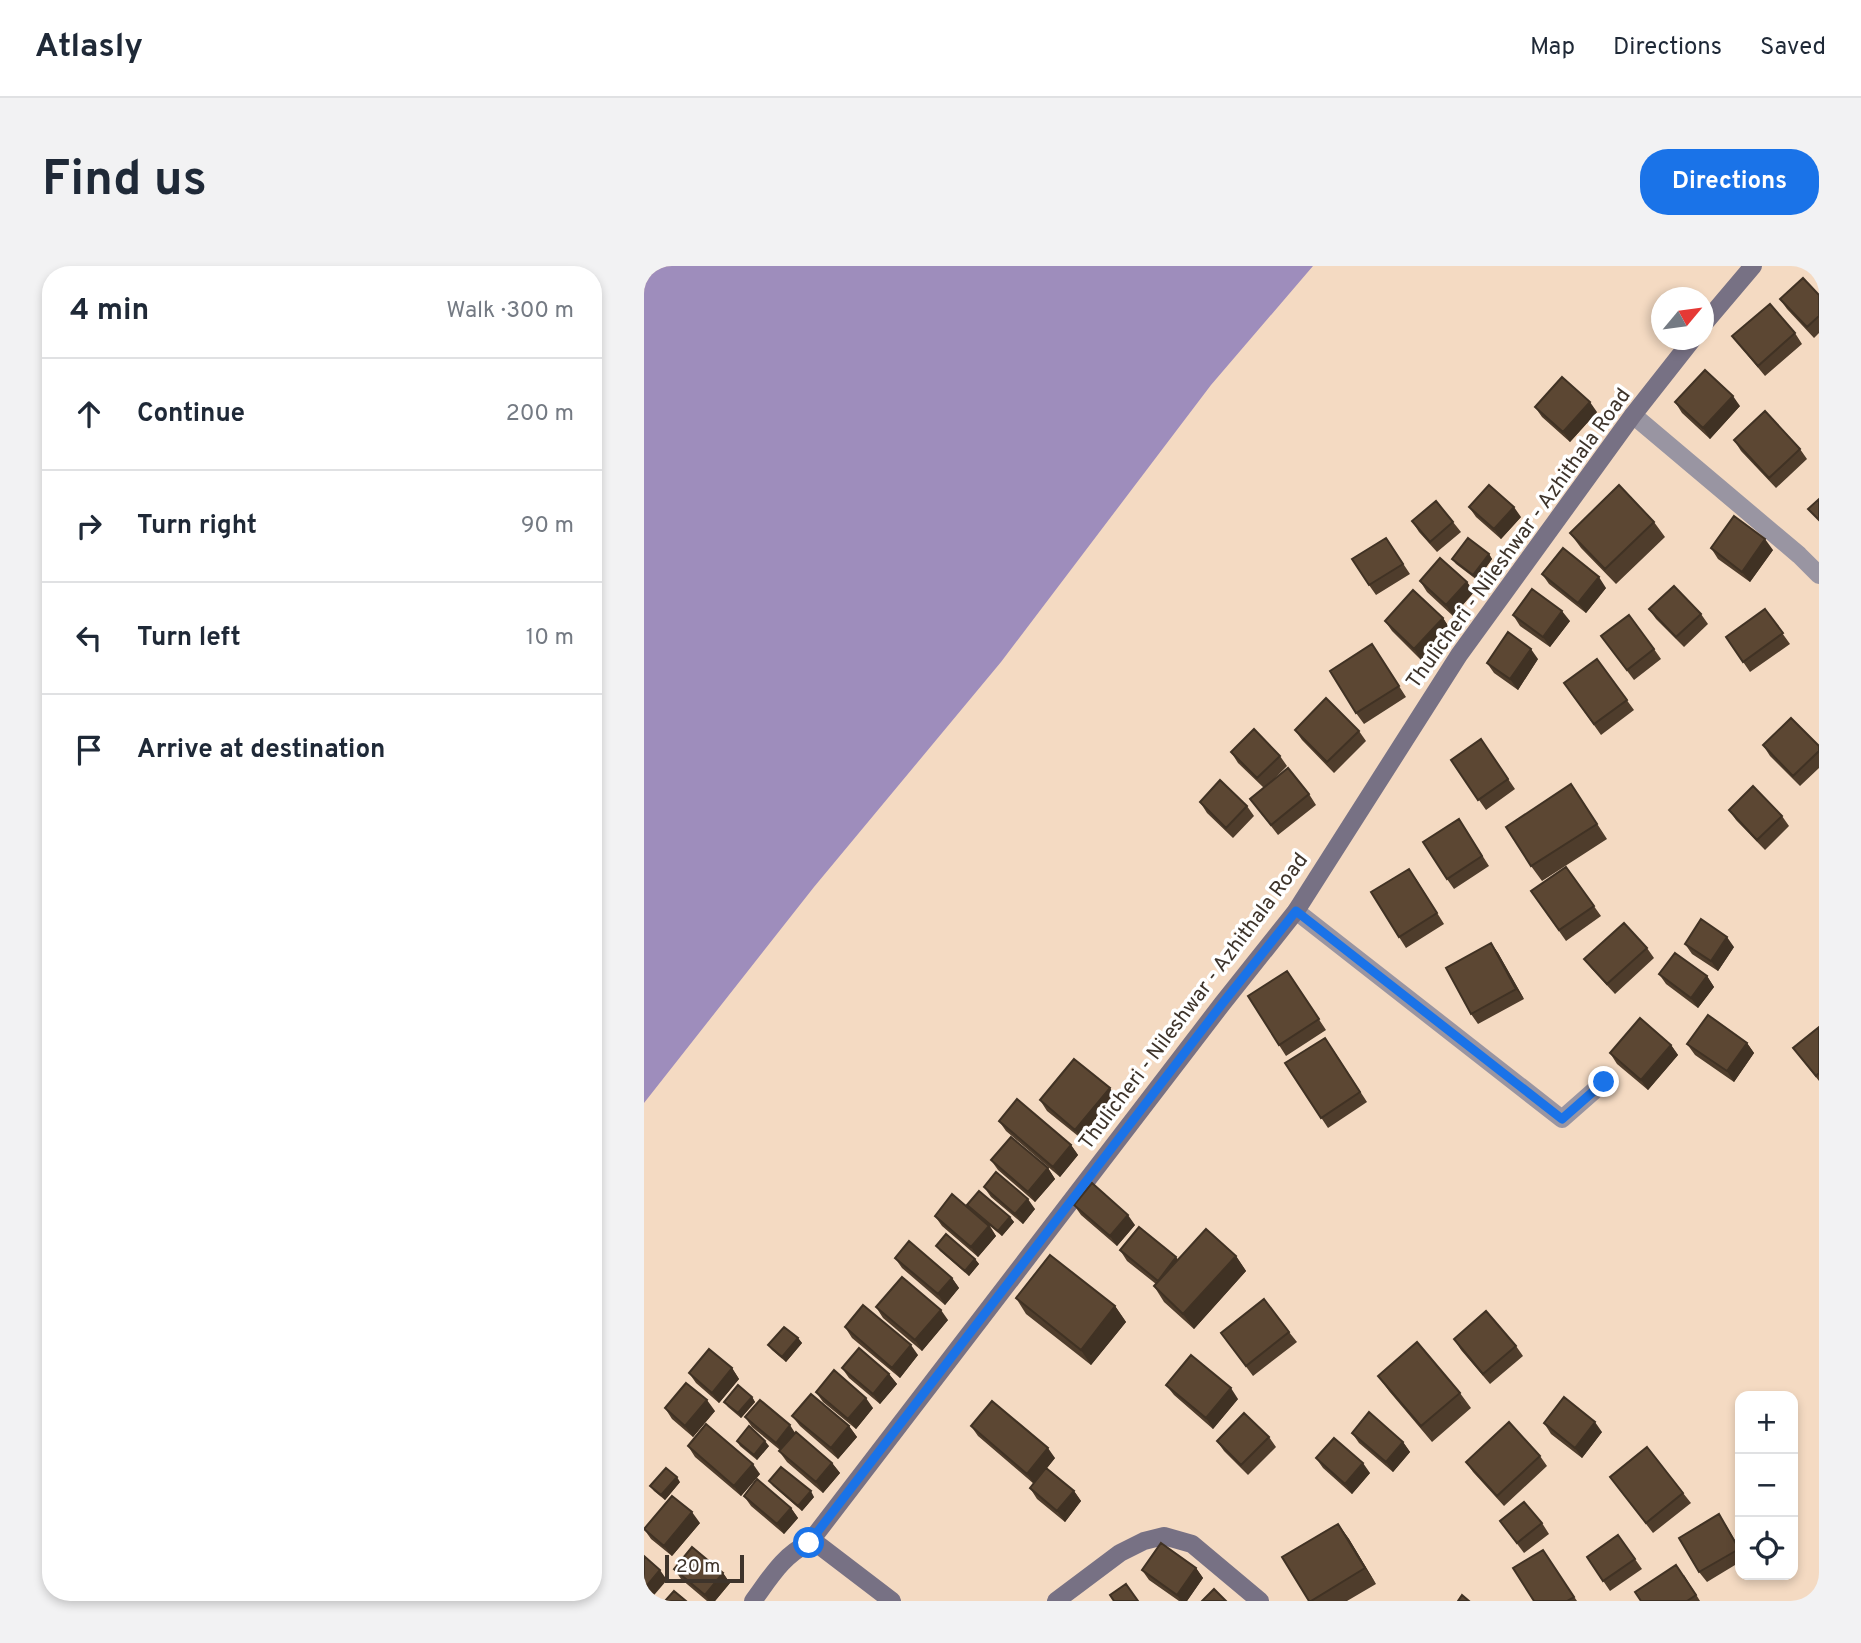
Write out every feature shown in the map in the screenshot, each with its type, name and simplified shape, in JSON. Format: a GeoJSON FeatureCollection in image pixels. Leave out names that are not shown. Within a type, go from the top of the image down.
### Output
{"type":"FeatureCollection","features":[{"type":"Feature","properties":{"kind":"main road"},"geometry":{"type":"LineString","coordinates":[[1714,312],[1753,266]]}},
{"type":"Feature","properties":{"kind":"main road","name":"Thulicheri - Nileshwar - Azhithala Road"},"geometry":{"type":"LineString","coordinates":[[753,1601],[786,1558],[809,1543],[1296,911],[1459,655],[1633,415],[1684,350]]}},
{"type":"Feature","properties":{"kind":"main road"},"geometry":{"type":"LineString","coordinates":[[1056,1601],[1120,1553],[1144,1541],[1164,1536],[1192,1544],[1260,1601]]}},
{"type":"Feature","properties":{"kind":"main road"},"geometry":{"type":"LineString","coordinates":[[809,1543],[820,1546],[892,1601]]}},
{"type":"Feature","properties":{"kind":"street"},"geometry":{"type":"LineString","coordinates":[[1633,415],[1799,555],[1819,575]]}},
{"type":"Feature","properties":{"kind":"street"},"geometry":{"type":"LineString","coordinates":[[1296,911],[1562,1119],[1604,1082]]}},
{"type":"Feature","properties":{"kind":"shaded area"},"geometry":{"type":"Polygon","coordinates":[[[644,266],[1313,266],[1211,385],[1001,662],[814,887],[644,1103],[644,266]]]}},
{"type":"Feature","properties":{"kind":"building"},"geometry":{"type":"Polygon","coordinates":[[[1803,278],[1819,295],[1819,316],[1807,327],[1780,299],[1803,278]]]}},
{"type":"Feature","properties":{"kind":"building"},"geometry":{"type":"Polygon","coordinates":[[[1770,304],[1795,333],[1758,366],[1732,336],[1770,304]]]}},
{"type":"Feature","properties":{"kind":"building"},"geometry":{"type":"Polygon","coordinates":[[[1705,370],[1733,396],[1703,428],[1675,402],[1705,370]]]}},
{"type":"Feature","properties":{"kind":"building"},"geometry":{"type":"Polygon","coordinates":[[[1562,377],[1590,402],[1563,432],[1535,407],[1562,377]]]}},
{"type":"Feature","properties":{"kind":"building"},"geometry":{"type":"Polygon","coordinates":[[[1765,411],[1800,449],[1769,478],[1734,440],[1765,411]]]}},
{"type":"Feature","properties":{"kind":"building"},"geometry":{"type":"Polygon","coordinates":[[[1489,485],[1514,507],[1494,529],[1469,507],[1489,485]]]}},
{"type":"Feature","properties":{"kind":"building"},"geometry":{"type":"Polygon","coordinates":[[[1619,485],[1654,522],[1605,569],[1570,533],[1619,485]]]}},
{"type":"Feature","properties":{"kind":"building"},"geometry":{"type":"Polygon","coordinates":[[[1819,499],[1819,520],[1808,509],[1819,499]]]}},
{"type":"Feature","properties":{"kind":"building"},"geometry":{"type":"Polygon","coordinates":[[[1436,501],[1453,522],[1430,542],[1412,521],[1436,501]]]}},
{"type":"Feature","properties":{"kind":"building"},"geometry":{"type":"Polygon","coordinates":[[[1734,516],[1765,539],[1742,572],[1711,548],[1734,516]]]}},
{"type":"Feature","properties":{"kind":"building"},"geometry":{"type":"Polygon","coordinates":[[[1386,538],[1403,564],[1369,585],[1352,559],[1386,538]]]}},
{"type":"Feature","properties":{"kind":"building"},"geometry":{"type":"Polygon","coordinates":[[[1468,538],[1489,554],[1473,575],[1452,559],[1468,538]]]}},
{"type":"Feature","properties":{"kind":"building"},"geometry":{"type":"Polygon","coordinates":[[[1563,548],[1599,577],[1578,603],[1542,574],[1563,548]]]}},
{"type":"Feature","properties":{"kind":"building"},"geometry":{"type":"Polygon","coordinates":[[[1440,558],[1467,582],[1446,605],[1420,581],[1440,558]]]}},
{"type":"Feature","properties":{"kind":"building"},"geometry":{"type":"Polygon","coordinates":[[[1674,586],[1701,614],[1676,637],[1649,609],[1674,586]]]}},
{"type":"Feature","properties":{"kind":"building"},"geometry":{"type":"Polygon","coordinates":[[[1532,589],[1562,611],[1543,637],[1513,615],[1532,589]]]}},
{"type":"Feature","properties":{"kind":"building"},"geometry":{"type":"Polygon","coordinates":[[[1413,590],[1443,618],[1414,649],[1385,621],[1413,590]]]}},
{"type":"Feature","properties":{"kind":"building"},"geometry":{"type":"Polygon","coordinates":[[[1765,609],[1783,633],[1743,662],[1726,637],[1765,609]]]}},
{"type":"Feature","properties":{"kind":"building"},"geometry":{"type":"Polygon","coordinates":[[[1629,615],[1654,649],[1627,670],[1601,636],[1629,615]]]}},
{"type":"Feature","properties":{"kind":"building"},"geometry":{"type":"Polygon","coordinates":[[[1508,632],[1531,649],[1510,679],[1487,663],[1508,632]]]}},
{"type":"Feature","properties":{"kind":"building"},"geometry":{"type":"Polygon","coordinates":[[[1372,644],[1399,686],[1356,713],[1330,671],[1372,644]]]}},
{"type":"Feature","properties":{"kind":"building"},"geometry":{"type":"Polygon","coordinates":[[[1597,659],[1627,700],[1594,724],[1564,683],[1597,659]]]}},
{"type":"Feature","properties":{"kind":"building"},"geometry":{"type":"Polygon","coordinates":[[[1326,698],[1359,731],[1327,762],[1295,730],[1326,698]]]}},
{"type":"Feature","properties":{"kind":"building"},"geometry":{"type":"Polygon","coordinates":[[[1791,718],[1819,746],[1819,751],[1793,776],[1763,745],[1791,718]]]}},
{"type":"Feature","properties":{"kind":"building"},"geometry":{"type":"Polygon","coordinates":[[[1254,729],[1280,756],[1257,778],[1231,752],[1254,729]]]}},
{"type":"Feature","properties":{"kind":"building"},"geometry":{"type":"Polygon","coordinates":[[[1481,739],[1508,779],[1478,800],[1451,760],[1481,739]]]}},
{"type":"Feature","properties":{"kind":"building"},"geometry":{"type":"Polygon","coordinates":[[[1288,768],[1309,794],[1271,825],[1250,799],[1288,768]]]}},
{"type":"Feature","properties":{"kind":"building"},"geometry":{"type":"Polygon","coordinates":[[[1220,780],[1247,806],[1226,828],[1200,802],[1220,780]]]}},
{"type":"Feature","properties":{"kind":"building"},"geometry":{"type":"Polygon","coordinates":[[[1571,784],[1597,824],[1531,866],[1506,827],[1571,784]]]}},
{"type":"Feature","properties":{"kind":"building"},"geometry":{"type":"Polygon","coordinates":[[[1753,786],[1782,816],[1757,840],[1729,810],[1753,786]]]}},
{"type":"Feature","properties":{"kind":"building"},"geometry":{"type":"Polygon","coordinates":[[[1459,819],[1482,856],[1447,879],[1423,842],[1459,819]]]}},
{"type":"Feature","properties":{"kind":"building"},"geometry":{"type":"Polygon","coordinates":[[[1566,867],[1594,906],[1559,930],[1531,891],[1566,867]]]}},
{"type":"Feature","properties":{"kind":"building"},"geometry":{"type":"Polygon","coordinates":[[[1409,869],[1437,913],[1399,937],[1371,892],[1409,869]]]}},
{"type":"Feature","properties":{"kind":"building"},"geometry":{"type":"Polygon","coordinates":[[[1701,919],[1727,937],[1711,961],[1685,944],[1701,919]]]}},
{"type":"Feature","properties":{"kind":"building"},"geometry":{"type":"Polygon","coordinates":[[[1624,923],[1647,948],[1607,984],[1584,959],[1624,923]]]}},
{"type":"Feature","properties":{"kind":"building"},"geometry":{"type":"Polygon","coordinates":[[[1491,943],[1516,989],[1471,1014],[1446,968],[1491,943]]]}},
{"type":"Feature","properties":{"kind":"building"},"geometry":{"type":"Polygon","coordinates":[[[1675,953],[1707,976],[1691,998],[1659,974],[1675,953]]]}},
{"type":"Feature","properties":{"kind":"building"},"geometry":{"type":"Polygon","coordinates":[[[1287,971],[1319,1019],[1279,1045],[1248,996],[1287,971]]]}},
{"type":"Feature","properties":{"kind":"building"},"geometry":{"type":"Polygon","coordinates":[[[1708,1015],[1747,1043],[1727,1071],[1687,1044],[1708,1015]]]}},
{"type":"Feature","properties":{"kind":"building"},"geometry":{"type":"Polygon","coordinates":[[[1640,1018],[1671,1045],[1641,1080],[1610,1053],[1640,1018]]]}},
{"type":"Feature","properties":{"kind":"building"},"geometry":{"type":"Polygon","coordinates":[[[1819,1027],[1819,1073],[1816,1076],[1793,1048],[1819,1027]]]}},
{"type":"Feature","properties":{"kind":"building"},"geometry":{"type":"Polygon","coordinates":[[[1325,1038],[1360,1092],[1321,1118],[1285,1063],[1325,1038]]]}},
{"type":"Feature","properties":{"kind":"building"},"geometry":{"type":"Polygon","coordinates":[[[1074,1059],[1110,1088],[1075,1130],[1040,1100],[1074,1059]]]}},
{"type":"Feature","properties":{"kind":"building"},"geometry":{"type":"Polygon","coordinates":[[[1017,1099],[1071,1145],[1053,1167],[999,1121],[1017,1099]]]}},
{"type":"Feature","properties":{"kind":"building"},"geometry":{"type":"Polygon","coordinates":[[[1011,1137],[1048,1168],[1028,1192],[991,1160],[1011,1137]]]}},
{"type":"Feature","properties":{"kind":"building"},"geometry":{"type":"Polygon","coordinates":[[[996,1172],[1028,1199],[1015,1214],[984,1187],[996,1172]]]}},
{"type":"Feature","properties":{"kind":"building"},"geometry":{"type":"Polygon","coordinates":[[[1092,1183],[1128,1215],[1110,1236],[1074,1205],[1092,1183]]]}},
{"type":"Feature","properties":{"kind":"building"},"geometry":{"type":"Polygon","coordinates":[[[979,1191],[1010,1217],[998,1231],[967,1205],[979,1191]]]}},
{"type":"Feature","properties":{"kind":"building"},"geometry":{"type":"Polygon","coordinates":[[[952,1194],[989,1226],[971,1247],[935,1216],[952,1194]]]}},
{"type":"Feature","properties":{"kind":"building"},"geometry":{"type":"Polygon","coordinates":[[[1139,1227],[1176,1257],[1158,1281],[1120,1250],[1139,1227]]]}},
{"type":"Feature","properties":{"kind":"building"},"geometry":{"type":"Polygon","coordinates":[[[1206,1229],[1236,1256],[1183,1314],[1154,1286],[1206,1229]]]}},
{"type":"Feature","properties":{"kind":"building"},"geometry":{"type":"Polygon","coordinates":[[[946,1234],[975,1259],[965,1271],[936,1246],[946,1234]]]}},
{"type":"Feature","properties":{"kind":"building"},"geometry":{"type":"Polygon","coordinates":[[[909,1241],[952,1278],[938,1294],[895,1258],[909,1241]]]}},
{"type":"Feature","properties":{"kind":"building"},"geometry":{"type":"Polygon","coordinates":[[[1050,1255],[1115,1306],[1081,1350],[1016,1298],[1050,1255]]]}},
{"type":"Feature","properties":{"kind":"building"},"geometry":{"type":"Polygon","coordinates":[[[902,1277],[941,1310],[915,1340],[876,1307],[902,1277]]]}},
{"type":"Feature","properties":{"kind":"building"},"geometry":{"type":"Polygon","coordinates":[[[1264,1299],[1289,1332],[1246,1366],[1221,1333],[1264,1299]]]}},
{"type":"Feature","properties":{"kind":"building"},"geometry":{"type":"Polygon","coordinates":[[[863,1305],[911,1345],[892,1368],[845,1327],[863,1305]]]}},
{"type":"Feature","properties":{"kind":"building"},"geometry":{"type":"Polygon","coordinates":[[[1486,1311],[1516,1346],[1483,1374],[1454,1339],[1486,1311]]]}},
{"type":"Feature","properties":{"kind":"building"},"geometry":{"type":"Polygon","coordinates":[[[784,1327],[798,1338],[782,1357],[768,1345],[784,1327]]]}},
{"type":"Feature","properties":{"kind":"building"},"geometry":{"type":"Polygon","coordinates":[[[1417,1342],[1460,1393],[1421,1426],[1378,1376],[1417,1342]]]}},
{"type":"Feature","properties":{"kind":"building"},"geometry":{"type":"Polygon","coordinates":[[[859,1348],[889,1374],[873,1394],[842,1368],[859,1348]]]}},
{"type":"Feature","properties":{"kind":"building"},"geometry":{"type":"Polygon","coordinates":[[[709,1349],[732,1368],[712,1393],[689,1373],[709,1349]]]}},
{"type":"Feature","properties":{"kind":"building"},"geometry":{"type":"Polygon","coordinates":[[[1191,1355],[1231,1388],[1206,1418],[1166,1385],[1191,1355]]]}},
{"type":"Feature","properties":{"kind":"building"},"geometry":{"type":"Polygon","coordinates":[[[834,1370],[866,1398],[848,1419],[816,1392],[834,1370]]]}},
{"type":"Feature","properties":{"kind":"building"},"geometry":{"type":"Polygon","coordinates":[[[686,1383],[707,1400],[685,1426],[665,1408],[686,1383]]]}},
{"type":"Feature","properties":{"kind":"building"},"geometry":{"type":"Polygon","coordinates":[[[738,1385],[752,1397],[738,1413],[724,1402],[738,1385]]]}},
{"type":"Feature","properties":{"kind":"building"},"geometry":{"type":"Polygon","coordinates":[[[811,1394],[849,1426],[831,1448],[792,1416],[811,1394]]]}},
{"type":"Feature","properties":{"kind":"building"},"geometry":{"type":"Polygon","coordinates":[[[1564,1397],[1595,1422],[1575,1448],[1544,1423],[1564,1397]]]}},
{"type":"Feature","properties":{"kind":"building"},"geometry":{"type":"Polygon","coordinates":[[[760,1400],[790,1425],[776,1443],[745,1417],[760,1400]]]}},
{"type":"Feature","properties":{"kind":"building"},"geometry":{"type":"Polygon","coordinates":[[[992,1401],[1048,1448],[1027,1474],[971,1426],[992,1401]]]}},
{"type":"Feature","properties":{"kind":"building"},"geometry":{"type":"Polygon","coordinates":[[[1369,1412],[1403,1442],[1386,1462],[1352,1433],[1369,1412]]]}},
{"type":"Feature","properties":{"kind":"building"},"geometry":{"type":"Polygon","coordinates":[[[1244,1413],[1269,1437],[1241,1465],[1217,1441],[1244,1413]]]}},
{"type":"Feature","properties":{"kind":"building"},"geometry":{"type":"Polygon","coordinates":[[[1509,1422],[1540,1456],[1497,1496],[1466,1462],[1509,1422]]]}},
{"type":"Feature","properties":{"kind":"building"},"geometry":{"type":"Polygon","coordinates":[[[706,1424],[753,1464],[734,1486],[688,1446],[706,1424]]]}},
{"type":"Feature","properties":{"kind":"building"},"geometry":{"type":"Polygon","coordinates":[[[749,1426],[765,1441],[754,1455],[737,1441],[749,1426]]]}},
{"type":"Feature","properties":{"kind":"building"},"geometry":{"type":"Polygon","coordinates":[[[796,1432],[832,1463],[816,1482],[779,1451],[796,1432]]]}},
{"type":"Feature","properties":{"kind":"building"},"geometry":{"type":"Polygon","coordinates":[[[1334,1438],[1363,1463],[1345,1484],[1316,1458],[1334,1438]]]}},
{"type":"Feature","properties":{"kind":"building"},"geometry":{"type":"Polygon","coordinates":[[[1647,1447],[1683,1493],[1646,1523],[1610,1477],[1647,1447]]]}},
{"type":"Feature","properties":{"kind":"building"},"geometry":{"type":"Polygon","coordinates":[[[781,1467],[811,1491],[798,1506],[769,1481],[781,1467]]]}},
{"type":"Feature","properties":{"kind":"building"},"geometry":{"type":"Polygon","coordinates":[[[666,1468],[677,1477],[661,1495],[650,1486],[666,1468]]]}},
{"type":"Feature","properties":{"kind":"building"},"geometry":{"type":"Polygon","coordinates":[[[1046,1468],[1074,1491],[1057,1511],[1030,1488],[1046,1468]]]}},
{"type":"Feature","properties":{"kind":"building"},"geometry":{"type":"Polygon","coordinates":[[[757,1479],[791,1508],[777,1524],[744,1496],[757,1479]]]}},
{"type":"Feature","properties":{"kind":"building"},"geometry":{"type":"Polygon","coordinates":[[[672,1496],[692,1512],[664,1546],[644,1529],[672,1496]]]}},
{"type":"Feature","properties":{"kind":"building"},"geometry":{"type":"Polygon","coordinates":[[[1524,1502],[1542,1523],[1517,1543],[1500,1521],[1524,1502]]]}},
{"type":"Feature","properties":{"kind":"building"},"geometry":{"type":"Polygon","coordinates":[[[1719,1514],[1735,1542],[1735,1551],[1699,1572],[1679,1538],[1719,1514]]]}},
{"type":"Feature","properties":{"kind":"building"},"geometry":{"type":"Polygon","coordinates":[[[1338,1524],[1365,1568],[1309,1601],[1282,1557],[1338,1524]]]}},
{"type":"Feature","properties":{"kind":"building"},"geometry":{"type":"Polygon","coordinates":[[[1618,1535],[1635,1559],[1603,1581],[1587,1557],[1618,1535]]]}},
{"type":"Feature","properties":{"kind":"building"},"geometry":{"type":"Polygon","coordinates":[[[1161,1543],[1196,1568],[1177,1595],[1142,1570],[1161,1543]]]}},
{"type":"Feature","properties":{"kind":"building"},"geometry":{"type":"Polygon","coordinates":[[[692,1547],[723,1573],[705,1595],[674,1569],[692,1547]]]}},
{"type":"Feature","properties":{"kind":"building"},"geometry":{"type":"Polygon","coordinates":[[[1543,1550],[1574,1597],[1567,1601],[1534,1601],[1513,1568],[1543,1550]]]}},
{"type":"Feature","properties":{"kind":"building"},"geometry":{"type":"Polygon","coordinates":[[[644,1556],[660,1570],[644,1589],[644,1556]]]}},
{"type":"Feature","properties":{"kind":"building"},"geometry":{"type":"Polygon","coordinates":[[[1676,1565],[1696,1595],[1687,1601],[1641,1601],[1635,1592],[1676,1565]]]}},
{"type":"Feature","properties":{"kind":"building"},"geometry":{"type":"Polygon","coordinates":[[[1126,1584],[1138,1601],[1114,1601],[1110,1595],[1126,1584]]]}},
{"type":"Feature","properties":{"kind":"building"},"geometry":{"type":"Polygon","coordinates":[[[1214,1589],[1226,1601],[1202,1601],[1214,1589]]]}},
{"type":"Feature","properties":{"kind":"building"},"geometry":{"type":"Polygon","coordinates":[[[674,1591],[686,1601],[665,1601],[674,1591]]]}},
{"type":"Feature","properties":{"kind":"building"},"geometry":{"type":"Polygon","coordinates":[[[1462,1595],[1469,1601],[1458,1601],[1462,1595]]]}},
{"type":"Feature","properties":{"kind":"route"},"geometry":{"type":"LineString","coordinates":[[809,1543],[1296,911],[1562,1119],[1604,1082]]}}]}
